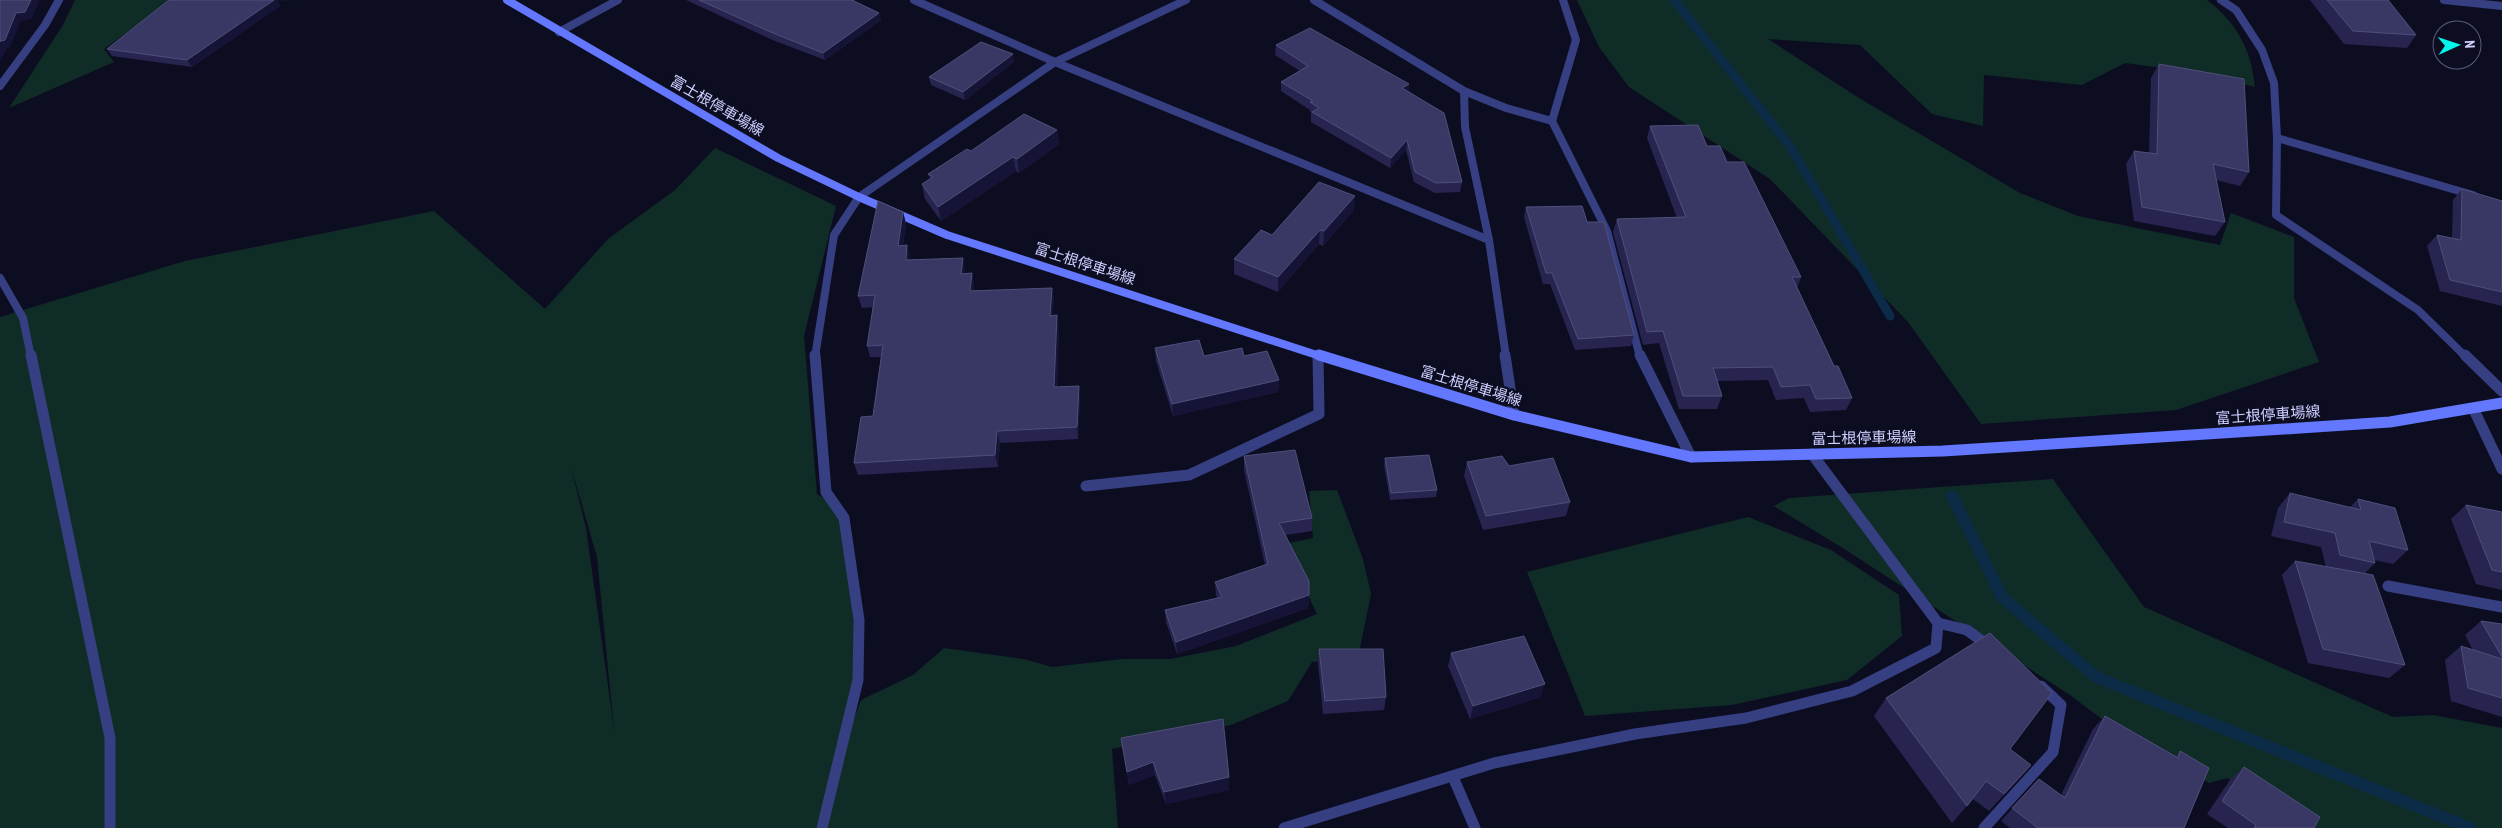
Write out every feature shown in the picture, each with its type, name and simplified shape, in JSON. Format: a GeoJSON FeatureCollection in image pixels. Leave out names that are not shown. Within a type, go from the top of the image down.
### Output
{"type":"FeatureCollection","features":[{"type":"Feature","properties":{"kind":"main road","name":"富士根停車場線"},"geometry":{"type":"LineString","coordinates":[[507,0],[778,158],[859,197],[947,235],[1318,355],[1514,415],[1691,457],[1943,451],[2336,426],[2390,422],[2474,410],[2502,403]]}},
{"type":"Feature","properties":{"kind":"street"},"geometry":{"type":"LineString","coordinates":[[0,86],[45,25],[59,0]]}},
{"type":"Feature","properties":{"kind":"street"},"geometry":{"type":"LineString","coordinates":[[559,32],[618,0]]}},
{"type":"Feature","properties":{"kind":"street"},"geometry":{"type":"LineString","coordinates":[[914,0],[1055,62],[1489,240]]}},
{"type":"Feature","properties":{"kind":"street"},"geometry":{"type":"LineString","coordinates":[[822,828],[858,680],[859,620],[844,518],[826,492],[815,353],[834,236],[859,197],[1055,62],[1186,0]]}},
{"type":"Feature","properties":{"kind":"street"},"geometry":{"type":"LineString","coordinates":[[1314,0],[1464,91],[1506,108],[1552,121]]}},
{"type":"Feature","properties":{"kind":"street"},"geometry":{"type":"LineString","coordinates":[[1562,0],[1576,40],[1552,121],[1607,232],[1640,356],[1691,457]]}},
{"type":"Feature","properties":{"kind":"street"},"geometry":{"type":"LineString","coordinates":[[2221,0],[2236,10],[2262,50],[2274,84],[2277,138],[2276,215],[2418,310],[2502,391]]}},
{"type":"Feature","properties":{"kind":"street"},"geometry":{"type":"LineString","coordinates":[[2444,0],[2502,6]]}},
{"type":"Feature","properties":{"kind":"street"},"geometry":{"type":"LineString","coordinates":[[1464,91],[1465,126],[1489,240],[1514,415]]}},
{"type":"Feature","properties":{"kind":"street"},"geometry":{"type":"LineString","coordinates":[[2277,138],[2483,198]]}},
{"type":"Feature","properties":{"kind":"street"},"geometry":{"type":"LineString","coordinates":[[0,278],[24,318],[110,738],[110,828]]}},
{"type":"Feature","properties":{"kind":"street"},"geometry":{"type":"LineString","coordinates":[[1086,486],[1189,475],[1319,414],[1318,355]]}},
{"type":"Feature","properties":{"kind":"street"},"geometry":{"type":"LineString","coordinates":[[2474,410],[2502,468]]}},
{"type":"Feature","properties":{"kind":"street"},"geometry":{"type":"LineString","coordinates":[[1812,454],[1938,623],[1967,630],[2003,657]]}},
{"type":"Feature","properties":{"kind":"street"},"geometry":{"type":"LineString","coordinates":[[2388,586],[2502,607]]}},
{"type":"Feature","properties":{"kind":"street"},"geometry":{"type":"LineString","coordinates":[[1284,828],[1453,777],[1494,762],[1635,734],[1746,718],[1852,691],[1936,648],[1938,623]]}},
{"type":"Feature","properties":{"kind":"street"},"geometry":{"type":"LineString","coordinates":[[1984,828],[2052,752],[2061,705],[2033,678]]}},
{"type":"Feature","properties":{"kind":"street"},"geometry":{"type":"LineString","coordinates":[[1453,777],[1475,828]]}},
{"type":"Feature","properties":{"kind":"green space"},"geometry":{"type":"Polygon","coordinates":[[[75,0],[301,0],[170,2],[104,49],[114,62],[9,108],[63,25],[75,0]]]}},
{"type":"Feature","properties":{"kind":"green space"},"geometry":{"type":"Polygon","coordinates":[[[1577,0],[2207,0],[2227,18],[2241,38],[2250,61],[2255,87],[2192,72],[2125,63],[2082,85],[1984,75],[1983,126],[1932,114],[1860,45],[1768,39],[1859,98],[2020,193],[2078,216],[2220,245],[2231,213],[2294,237],[2294,298],[2319,362],[2176,410],[1981,424],[1908,322],[1770,179],[1629,87],[1599,47],[1577,0]]]}},
{"type":"Feature","properties":{"kind":"green space"},"geometry":{"type":"Polygon","coordinates":[[[715,148],[836,206],[804,336],[817,494],[842,510],[860,685],[816,828],[0,828],[0,317],[185,261],[434,211],[545,309],[608,239],[675,190],[715,148]],[[571,467],[586,528],[614,729],[597,557],[571,467]]]}},
{"type":"Feature","properties":{"kind":"green space"},"geometry":{"type":"Polygon","coordinates":[[[2053,479],[2144,607],[2393,717],[2433,715],[2502,728],[2502,828],[2312,828],[2227,778],[2209,783],[2123,735],[2070,695],[1841,547],[1774,506],[1789,498],[2053,479]]]}},
{"type":"Feature","properties":{"kind":"green space"},"geometry":{"type":"Polygon","coordinates":[[[1337,490],[1363,559],[1371,594],[1360,648],[1330,660],[1312,662],[1288,701],[1231,725],[1112,749],[1118,828],[822,828],[837,765],[861,700],[913,675],[944,648],[1024,659],[1052,667],[1123,659],[1170,659],[1236,646],[1317,614],[1284,544],[1313,538],[1309,491],[1337,490]]]}},
{"type":"Feature","properties":{"kind":"green space"},"geometry":{"type":"Polygon","coordinates":[[[1748,517],[1831,550],[1899,595],[1902,636],[1847,680],[1732,705],[1585,716],[1527,572],[1748,517]]]}},
{"type":"Feature","properties":{"kind":"building"},"geometry":{"type":"Polygon","coordinates":[[[0,0],[31,0],[25,12],[16,13],[5,40],[0,42],[0,0]]]}},
{"type":"Feature","properties":{"kind":"building"},"geometry":{"type":"Polygon","coordinates":[[[169,0],[274,0],[187,60],[107,49],[169,0]]]}},
{"type":"Feature","properties":{"kind":"building"},"geometry":{"type":"Polygon","coordinates":[[[699,0],[852,0],[879,13],[823,53],[699,0]]]}},
{"type":"Feature","properties":{"kind":"building"},"geometry":{"type":"Polygon","coordinates":[[[2327,0],[2388,0],[2416,35],[2353,31],[2327,0]]]}},
{"type":"Feature","properties":{"kind":"building"},"geometry":{"type":"Polygon","coordinates":[[[1310,28],[1409,84],[1402,88],[1444,113],[1462,182],[1436,183],[1415,172],[1407,140],[1391,158],[1312,112],[1319,108],[1310,102],[1313,101],[1281,82],[1308,66],[1276,45],[1310,28]]]}},
{"type":"Feature","properties":{"kind":"building"},"geometry":{"type":"Polygon","coordinates":[[[981,42],[1013,54],[963,92],[929,77],[981,42]]]}},
{"type":"Feature","properties":{"kind":"building"},"geometry":{"type":"Polygon","coordinates":[[[2159,64],[2244,79],[2249,172],[2213,164],[2225,222],[2142,207],[2134,151],[2157,154],[2159,64]]]}},
{"type":"Feature","properties":{"kind":"building"},"geometry":{"type":"Polygon","coordinates":[[[1024,114],[1057,130],[1017,159],[1013,157],[938,207],[922,184],[933,177],[928,174],[967,149],[971,151],[1024,114]]]}},
{"type":"Feature","properties":{"kind":"building"},"geometry":{"type":"Polygon","coordinates":[[[1698,125],[1707,146],[1720,146],[1727,162],[1744,162],[1801,277],[1792,277],[1834,366],[1838,366],[1852,398],[1816,399],[1810,385],[1781,387],[1773,367],[1713,368],[1722,396],[1683,396],[1663,331],[1647,332],[1617,219],[1686,217],[1650,126],[1698,125]]]}},
{"type":"Feature","properties":{"kind":"building"},"geometry":{"type":"Polygon","coordinates":[[[1319,182],[1355,196],[1324,231],[1320,230],[1278,277],[1234,259],[1261,230],[1272,235],[1319,182]]]}},
{"type":"Feature","properties":{"kind":"building"},"geometry":{"type":"Polygon","coordinates":[[[2462,189],[2502,201],[2502,292],[2450,280],[2437,235],[2461,240],[2462,189]]]}},
{"type":"Feature","properties":{"kind":"building"},"geometry":{"type":"Polygon","coordinates":[[[878,201],[903,212],[898,246],[907,245],[906,260],[963,258],[961,274],[972,273],[970,291],[1052,288],[1050,316],[1057,315],[1054,387],[1079,386],[1077,427],[997,431],[995,455],[854,463],[861,417],[873,416],[883,345],[867,346],[875,295],[858,296],[878,201]]]}},
{"type":"Feature","properties":{"kind":"building"},"geometry":{"type":"Polygon","coordinates":[[[1582,206],[1587,222],[1604,222],[1634,335],[1578,339],[1552,273],[1546,273],[1526,207],[1582,206]]]}},
{"type":"Feature","properties":{"kind":"building"},"geometry":{"type":"Polygon","coordinates":[[[1199,340],[1204,356],[1242,348],[1244,356],[1267,351],[1279,380],[1172,404],[1155,348],[1199,340]]]}},
{"type":"Feature","properties":{"kind":"building"},"geometry":{"type":"Polygon","coordinates":[[[1295,450],[1312,518],[1279,523],[1309,581],[1309,595],[1176,642],[1165,610],[1222,597],[1215,582],[1268,564],[1244,456],[1295,450]]]}},
{"type":"Feature","properties":{"kind":"building"},"geometry":{"type":"Polygon","coordinates":[[[1429,455],[1437,490],[1391,493],[1385,458],[1429,455]]]}},
{"type":"Feature","properties":{"kind":"building"},"geometry":{"type":"Polygon","coordinates":[[[1502,456],[1509,466],[1553,458],[1570,502],[1486,516],[1467,462],[1502,456]]]}},
{"type":"Feature","properties":{"kind":"building"},"geometry":{"type":"Polygon","coordinates":[[[2290,493],[2361,510],[2358,499],[2395,508],[2408,550],[2369,541],[2375,563],[2340,555],[2335,533],[2284,522],[2290,493]]]}},
{"type":"Feature","properties":{"kind":"building"},"geometry":{"type":"Polygon","coordinates":[[[2466,505],[2502,512],[2502,572],[2492,570],[2466,505]]]}},
{"type":"Feature","properties":{"kind":"building"},"geometry":{"type":"Polygon","coordinates":[[[2295,561],[2373,575],[2405,665],[2323,649],[2295,561]]]}},
{"type":"Feature","properties":{"kind":"building"},"geometry":{"type":"Polygon","coordinates":[[[2481,621],[2502,624],[2502,657],[2481,621]]]}},
{"type":"Feature","properties":{"kind":"building"},"geometry":{"type":"Polygon","coordinates":[[[1990,633],[2052,693],[2010,749],[2031,765],[2004,794],[1986,781],[1967,806],[1886,698],[1990,633]]]}},
{"type":"Feature","properties":{"kind":"building"},"geometry":{"type":"Polygon","coordinates":[[[1524,636],[1545,684],[1473,706],[1451,653],[1524,636]]]}},
{"type":"Feature","properties":{"kind":"building"},"geometry":{"type":"Polygon","coordinates":[[[2461,646],[2502,659],[2502,698],[2468,688],[2461,646]]]}},
{"type":"Feature","properties":{"kind":"building"},"geometry":{"type":"Polygon","coordinates":[[[1319,649],[1383,649],[1386,697],[1325,701],[1319,649]]]}},
{"type":"Feature","properties":{"kind":"building"},"geometry":{"type":"Polygon","coordinates":[[[2105,716],[2178,758],[2180,751],[2209,768],[2184,828],[2038,828],[2012,808],[2039,779],[2065,798],[2105,716]]]}},
{"type":"Feature","properties":{"kind":"building"},"geometry":{"type":"Polygon","coordinates":[[[1223,719],[1229,777],[1164,792],[1153,762],[1127,772],[1121,738],[1223,719]]]}},
{"type":"Feature","properties":{"kind":"building"},"geometry":{"type":"Polygon","coordinates":[[[2244,767],[2320,817],[2314,828],[2254,828],[2256,825],[2222,801],[2244,767]]]}},
{"type":"Feature","properties":{"kind":"waterway"},"geometry":{"type":"LineString","coordinates":[[1674,0],[1790,146],[1890,316]]}},
{"type":"Feature","properties":{"kind":"waterway"},"geometry":{"type":"LineString","coordinates":[[1952,496],[2002,597],[2096,677],[2470,828]]}}]}
